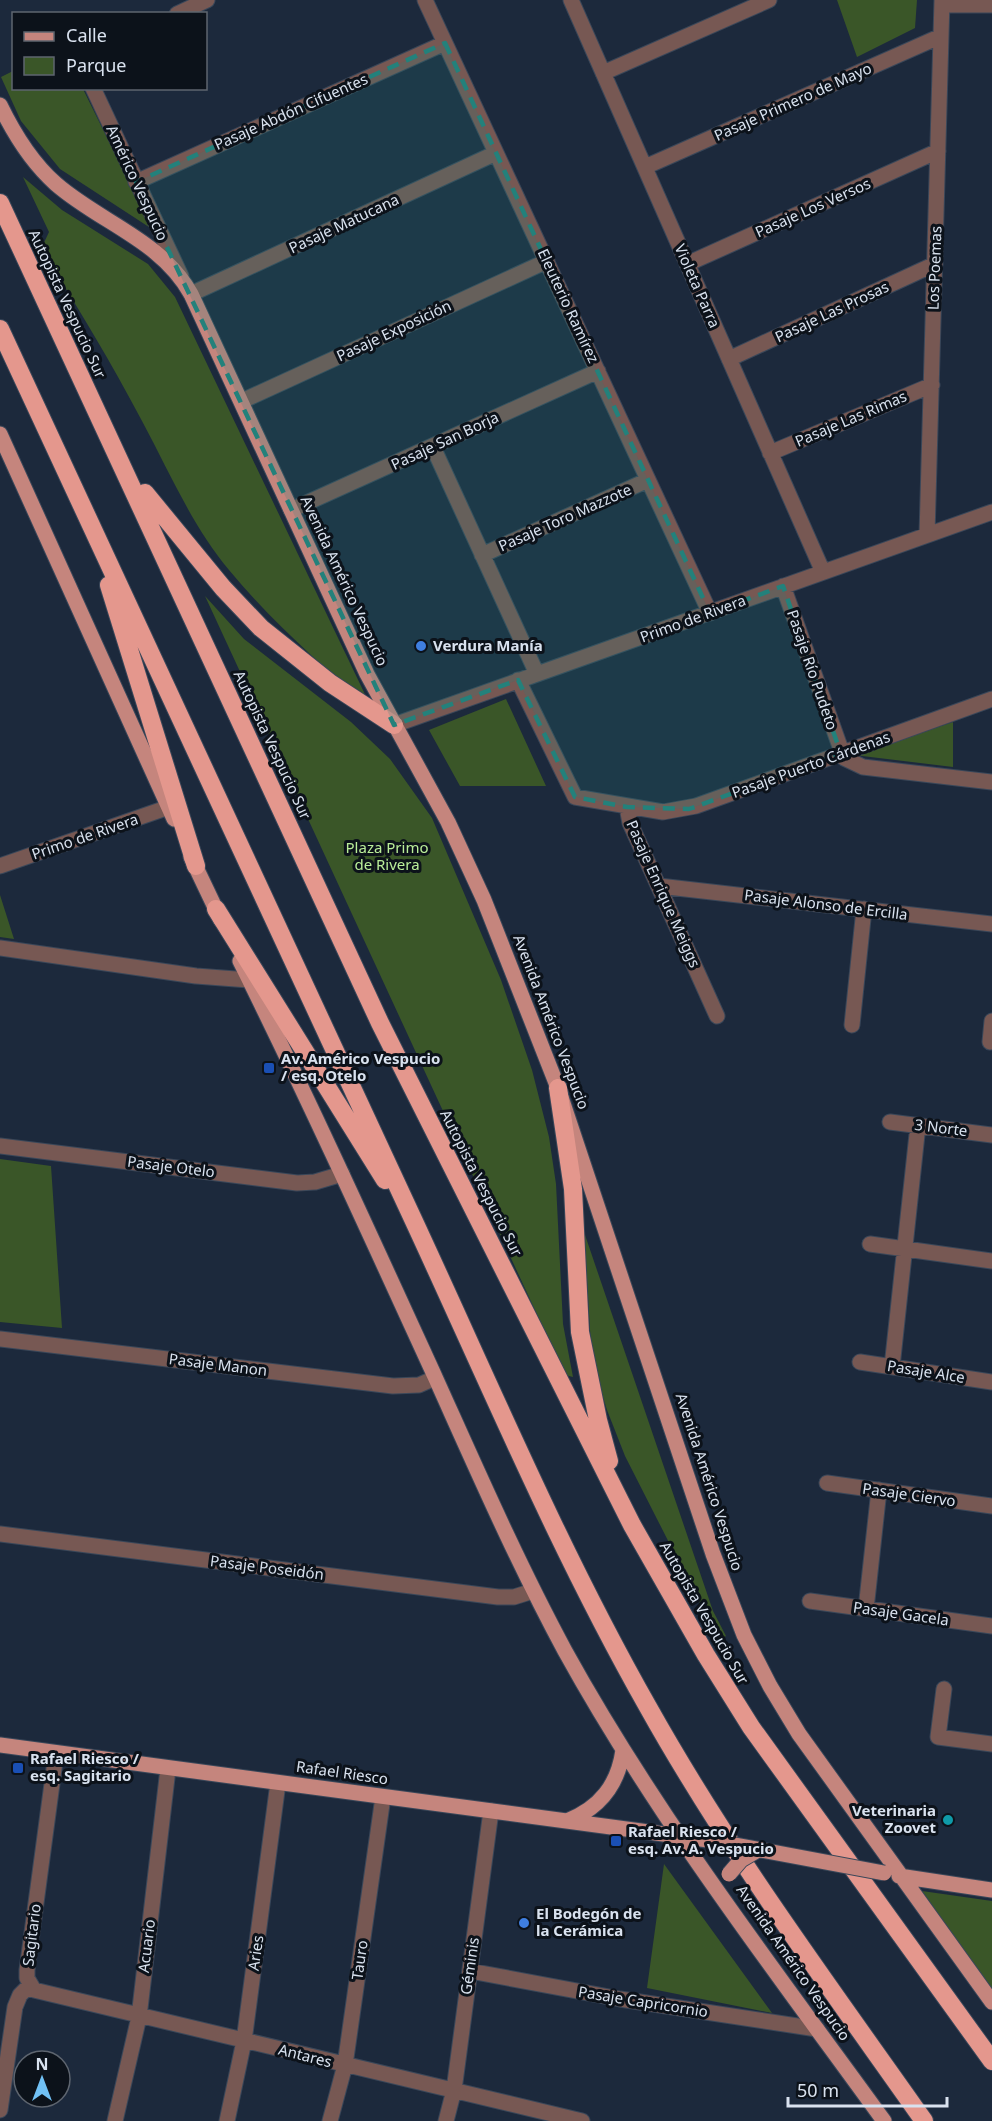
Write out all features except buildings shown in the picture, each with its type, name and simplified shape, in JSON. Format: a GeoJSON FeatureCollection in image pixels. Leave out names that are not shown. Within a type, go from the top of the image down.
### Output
{"type":"FeatureCollection","features":[{"type":"Feature","properties":{"kind":"highway","name":"Autopista Vespucio Sur"},"geometry":{"type":"LineString","coordinates":[[0,203],[380,1023],[632,1524],[706,1655],[751,1727],[992,2061]]}},
{"type":"Feature","properties":{"kind":"highway"},"geometry":{"type":"LineString","coordinates":[[0,328],[428,1251],[558,1537],[651,1714],[767,1897],[924,2121]]}},
{"type":"Feature","properties":{"kind":"highway"},"geometry":{"type":"LineString","coordinates":[[117,454],[159,513],[242,609],[298,658],[394,725]]}},
{"type":"Feature","properties":{"kind":"highway"},"geometry":{"type":"LineString","coordinates":[[88,518],[196,867]]}},
{"type":"Feature","properties":{"kind":"highway"},"geometry":{"type":"LineString","coordinates":[[216,909],[428,1251]]}},
{"type":"Feature","properties":{"kind":"highway"},"geometry":{"type":"LineString","coordinates":[[558,1088],[573,1189],[578,1306],[584,1357],[608,1456],[632,1524]]}},
{"type":"Feature","properties":{"kind":"main road","name":"Avenida Américo Vespucio"},"geometry":{"type":"LineString","coordinates":[[0,105],[37,165],[56,184],[132,233],[182,277],[191,294],[394,725],[445,815],[471,871],[558,1088],[713,1554],[744,1635],[774,1693],[799,1734],[992,2002]]}},
{"type":"Feature","properties":{"kind":"main road","name":"Avenida Américo Vespucio"},"geometry":{"type":"LineString","coordinates":[[0,434],[196,867],[342,1173],[533,1591],[622,1750],[679,1835],[884,2121]]}},
{"type":"Feature","properties":{"kind":"main road","name":"Rafael Riesco"},"geometry":{"type":"LineString","coordinates":[[0,1745],[679,1835],[903,1877],[992,1890]]}},
{"type":"Feature","properties":{"kind":"main road"},"geometry":{"type":"LineString","coordinates":[[567,1821],[588,1811],[605,1796],[618,1774],[622,1750]]}},
{"type":"Feature","properties":{"kind":"main road"},"geometry":{"type":"LineString","coordinates":[[724,1898],[729,1874],[741,1860],[758,1850]]}},
{"type":"Feature","properties":{"kind":"street"},"geometry":{"type":"LineString","coordinates":[[181,12],[207,0]]}},
{"type":"Feature","properties":{"kind":"street","name":"Eleuterio Ramírez"},"geometry":{"type":"LineString","coordinates":[[425,0],[710,613]]}},
{"type":"Feature","properties":{"kind":"street","name":"Violeta Parra"},"geometry":{"type":"LineString","coordinates":[[571,0],[823,572]]}},
{"type":"Feature","properties":{"kind":"street"},"geometry":{"type":"LineString","coordinates":[[603,73],[769,0]]}},
{"type":"Feature","properties":{"kind":"street"},"geometry":{"type":"LineString","coordinates":[[942,2],[992,5]]}},
{"type":"Feature","properties":{"kind":"street","name":"Los Poemas"},"geometry":{"type":"LineString","coordinates":[[927,535],[942,2]]}},
{"type":"Feature","properties":{"kind":"street","name":"Pasaje Primero de Mayo"},"geometry":{"type":"LineString","coordinates":[[645,167],[941,36]]}},
{"type":"Feature","properties":{"kind":"street","name":"Pasaje Abdón Cifuentes"},"geometry":{"type":"LineString","coordinates":[[136,182],[446,43]]}},
{"type":"Feature","properties":{"kind":"street","name":"Américo Vespucio"},"geometry":{"type":"LineString","coordinates":[[94,90],[182,277]]}},
{"type":"Feature","properties":{"kind":"street","name":"Pasaje Los Versos"},"geometry":{"type":"LineString","coordinates":[[687,264],[938,151]]}},
{"type":"Feature","properties":{"kind":"street","name":"Pasaje Matucana"},"geometry":{"type":"LineString","coordinates":[[191,294],[496,153]]}},
{"type":"Feature","properties":{"kind":"street","name":"Pasaje Exposición"},"geometry":{"type":"LineString","coordinates":[[242,401],[547,261]]}},
{"type":"Feature","properties":{"kind":"street","name":"Pasaje Las Prosas"},"geometry":{"type":"LineString","coordinates":[[729,359],[935,264]]}},
{"type":"Feature","properties":{"kind":"street","name":"Pasaje San Borja"},"geometry":{"type":"LineString","coordinates":[[291,510],[597,371]]}},
{"type":"Feature","properties":{"kind":"street","name":"Pasaje Las Rimas"},"geometry":{"type":"LineString","coordinates":[[770,453],[932,385]]}},
{"type":"Feature","properties":{"kind":"street"},"geometry":{"type":"LineString","coordinates":[[433,447],[537,674]]}},
{"type":"Feature","properties":{"kind":"street","name":"Pasaje Toro Mazzote"},"geometry":{"type":"LineString","coordinates":[[482,555],[648,480]]}},
{"type":"Feature","properties":{"kind":"street","name":"Primo de Rivera"},"geometry":{"type":"LineString","coordinates":[[394,725],[992,512]]}},
{"type":"Feature","properties":{"kind":"street","name":"Pasaje Río Pudeto"},"geometry":{"type":"LineString","coordinates":[[783,586],[842,754]]}},
{"type":"Feature","properties":{"kind":"street","name":"Pasaje Enrique Meiggs"},"geometry":{"type":"LineString","coordinates":[[518,680],[575,797],[627,807],[630,823],[717,1016]]}},
{"type":"Feature","properties":{"kind":"street","name":"Pasaje Puerto Cárdenas"},"geometry":{"type":"LineString","coordinates":[[627,807],[663,812],[688,809],[992,699]]}},
{"type":"Feature","properties":{"kind":"street"},"geometry":{"type":"LineString","coordinates":[[842,754],[848,761],[863,767],[992,782]]}},
{"type":"Feature","properties":{"kind":"street","name":"Primo de Rivera"},"geometry":{"type":"LineString","coordinates":[[1,863],[169,807]]}},
{"type":"Feature","properties":{"kind":"street","name":"Pasaje Alonso de Ercilla"},"geometry":{"type":"LineString","coordinates":[[659,886],[992,924]]}},
{"type":"Feature","properties":{"kind":"street"},"geometry":{"type":"LineString","coordinates":[[852,1025],[864,909]]}},
{"type":"Feature","properties":{"kind":"street"},"geometry":{"type":"LineString","coordinates":[[0,948],[249,980]]}},
{"type":"Feature","properties":{"kind":"street"},"geometry":{"type":"LineString","coordinates":[[990,1042],[992,1021]]}},
{"type":"Feature","properties":{"kind":"street","name":"3 Norte"},"geometry":{"type":"LineString","coordinates":[[890,1122],[992,1135]]}},
{"type":"Feature","properties":{"kind":"street"},"geometry":{"type":"LineString","coordinates":[[892,1367],[918,1125]]}},
{"type":"Feature","properties":{"kind":"street","name":"Pasaje Otelo"},"geometry":{"type":"LineString","coordinates":[[0,1146],[297,1183],[315,1182],[342,1173]]}},
{"type":"Feature","properties":{"kind":"street"},"geometry":{"type":"LineString","coordinates":[[870,1244],[992,1261]]}},
{"type":"Feature","properties":{"kind":"street","name":"Pasaje Manon"},"geometry":{"type":"LineString","coordinates":[[0,1339],[393,1386],[419,1385],[435,1378]]}},
{"type":"Feature","properties":{"kind":"street","name":"Pasaje Alce"},"geometry":{"type":"LineString","coordinates":[[860,1362],[992,1382]]}},
{"type":"Feature","properties":{"kind":"street","name":"Pasaje Ciervo"},"geometry":{"type":"LineString","coordinates":[[827,1483],[992,1506]]}},
{"type":"Feature","properties":{"kind":"street"},"geometry":{"type":"LineString","coordinates":[[866,1609],[879,1490]]}},
{"type":"Feature","properties":{"kind":"street","name":"Pasaje Poseidón"},"geometry":{"type":"LineString","coordinates":[[0,1534],[498,1597],[513,1597],[533,1591]]}},
{"type":"Feature","properties":{"kind":"street","name":"Pasaje Gacela"},"geometry":{"type":"LineString","coordinates":[[810,1601],[992,1626]]}},
{"type":"Feature","properties":{"kind":"street"},"geometry":{"type":"LineString","coordinates":[[944,1689],[938,1737],[992,1744]]}},
{"type":"Feature","properties":{"kind":"street","name":"Sagitario"},"geometry":{"type":"LineString","coordinates":[[0,2110],[15,2007],[20,1995],[30,1985],[27,1970],[56,1754]]}},
{"type":"Feature","properties":{"kind":"street","name":"Acuario"},"geometry":{"type":"LineString","coordinates":[[115,2121],[139,2017],[168,1769]]}},
{"type":"Feature","properties":{"kind":"street","name":"Aries"},"geometry":{"type":"LineString","coordinates":[[227,2121],[244,2041],[278,1783]]}},
{"type":"Feature","properties":{"kind":"street","name":"Tauro"},"geometry":{"type":"LineString","coordinates":[[330,2121],[345,2066],[383,1797]]}},
{"type":"Feature","properties":{"kind":"street","name":"Géminis"},"geometry":{"type":"LineString","coordinates":[[446,2121],[454,2090],[491,1811]]}},
{"type":"Feature","properties":{"kind":"street","name":"Pasaje Capricornio"},"geometry":{"type":"LineString","coordinates":[[470,1971],[620,1999],[817,2029]]}},
{"type":"Feature","properties":{"kind":"street","name":"Antares"},"geometry":{"type":"LineString","coordinates":[[30,1985],[40,1993],[454,2090],[555,2118],[582,2121]]}},
{"type":"Feature","properties":{"kind":"highlighted area"},"geometry":{"type":"Polygon","coordinates":[[[445,43],[710,613],[783,586],[841,754],[689,809],[627,807],[575,797],[518,680],[394,725],[136,182],[445,43]]]}},
{"type":"Feature","properties":{"kind":"green space"},"geometry":{"type":"Polygon","coordinates":[[[837,0],[917,0],[915,28],[857,57],[837,0]]]}},
{"type":"Feature","properties":{"kind":"green space"},"geometry":{"type":"Polygon","coordinates":[[[12,72],[12,90],[83,90],[152,229],[60,169],[21,121],[1,77],[12,72]]]}},
{"type":"Feature","properties":{"kind":"green space"},"geometry":{"type":"Polygon","coordinates":[[[23,177],[62,210],[148,264],[175,297],[372,709],[316,660],[262,607],[229,570],[204,535],[118,377],[41,249],[49,232],[23,177]]]}},
{"type":"Feature","properties":{"kind":"green space","name":"Plaza Primo de Rivera"},"geometry":{"type":"Polygon","coordinates":[[[205,596],[244,639],[351,722],[390,759],[432,818],[501,980],[532,1070],[549,1137],[556,1184],[563,1324],[573,1377],[565,1375],[205,596]]]}},
{"type":"Feature","properties":{"kind":"green space"},"geometry":{"type":"Polygon","coordinates":[[[506,699],[546,786],[460,786],[429,730],[506,699]]]}},
{"type":"Feature","properties":{"kind":"green space"},"geometry":{"type":"Polygon","coordinates":[[[953,722],[953,767],[854,755],[953,722]]]}},
{"type":"Feature","properties":{"kind":"green space"},"geometry":{"type":"Polygon","coordinates":[[[0,895],[14,939],[0,937],[0,895]]]}},
{"type":"Feature","properties":{"kind":"green space"},"geometry":{"type":"Polygon","coordinates":[[[0,1159],[51,1166],[62,1328],[0,1322],[0,1159]]]}},
{"type":"Feature","properties":{"kind":"green space"},"geometry":{"type":"Polygon","coordinates":[[[584,1232],[713,1611],[726,1636],[719,1641],[625,1456],[607,1410],[592,1362],[584,1232]]]}},
{"type":"Feature","properties":{"kind":"green space"},"geometry":{"type":"Polygon","coordinates":[[[664,1864],[772,2013],[647,1988],[664,1864]]]}},
{"type":"Feature","properties":{"kind":"green space"},"geometry":{"type":"Polygon","coordinates":[[[922,1891],[992,1901],[992,1989],[922,1891]]]}},
{"type":"Feature","properties":{"kind":"place","name":"Verdura Manía"},"geometry":{"type":"Point","coordinates":[421,646]}},
{"type":"Feature","properties":{"kind":"place","name":"Av. Américo Vespucio / esq. Otelo"},"geometry":{"type":"Point","coordinates":[269,1068]}},
{"type":"Feature","properties":{"kind":"place","name":"Rafael Riesco / esq. Sagitario"},"geometry":{"type":"Point","coordinates":[18,1768]}},
{"type":"Feature","properties":{"kind":"place","name":"Veterinaria Zoovet"},"geometry":{"type":"Point","coordinates":[948,1820]}},
{"type":"Feature","properties":{"kind":"place","name":"Rafael Riesco / esq. Av. A. Vespucio"},"geometry":{"type":"Point","coordinates":[616,1841]}},
{"type":"Feature","properties":{"kind":"place","name":"El Bodegón de la Cerámica"},"geometry":{"type":"Point","coordinates":[524,1923]}}]}
